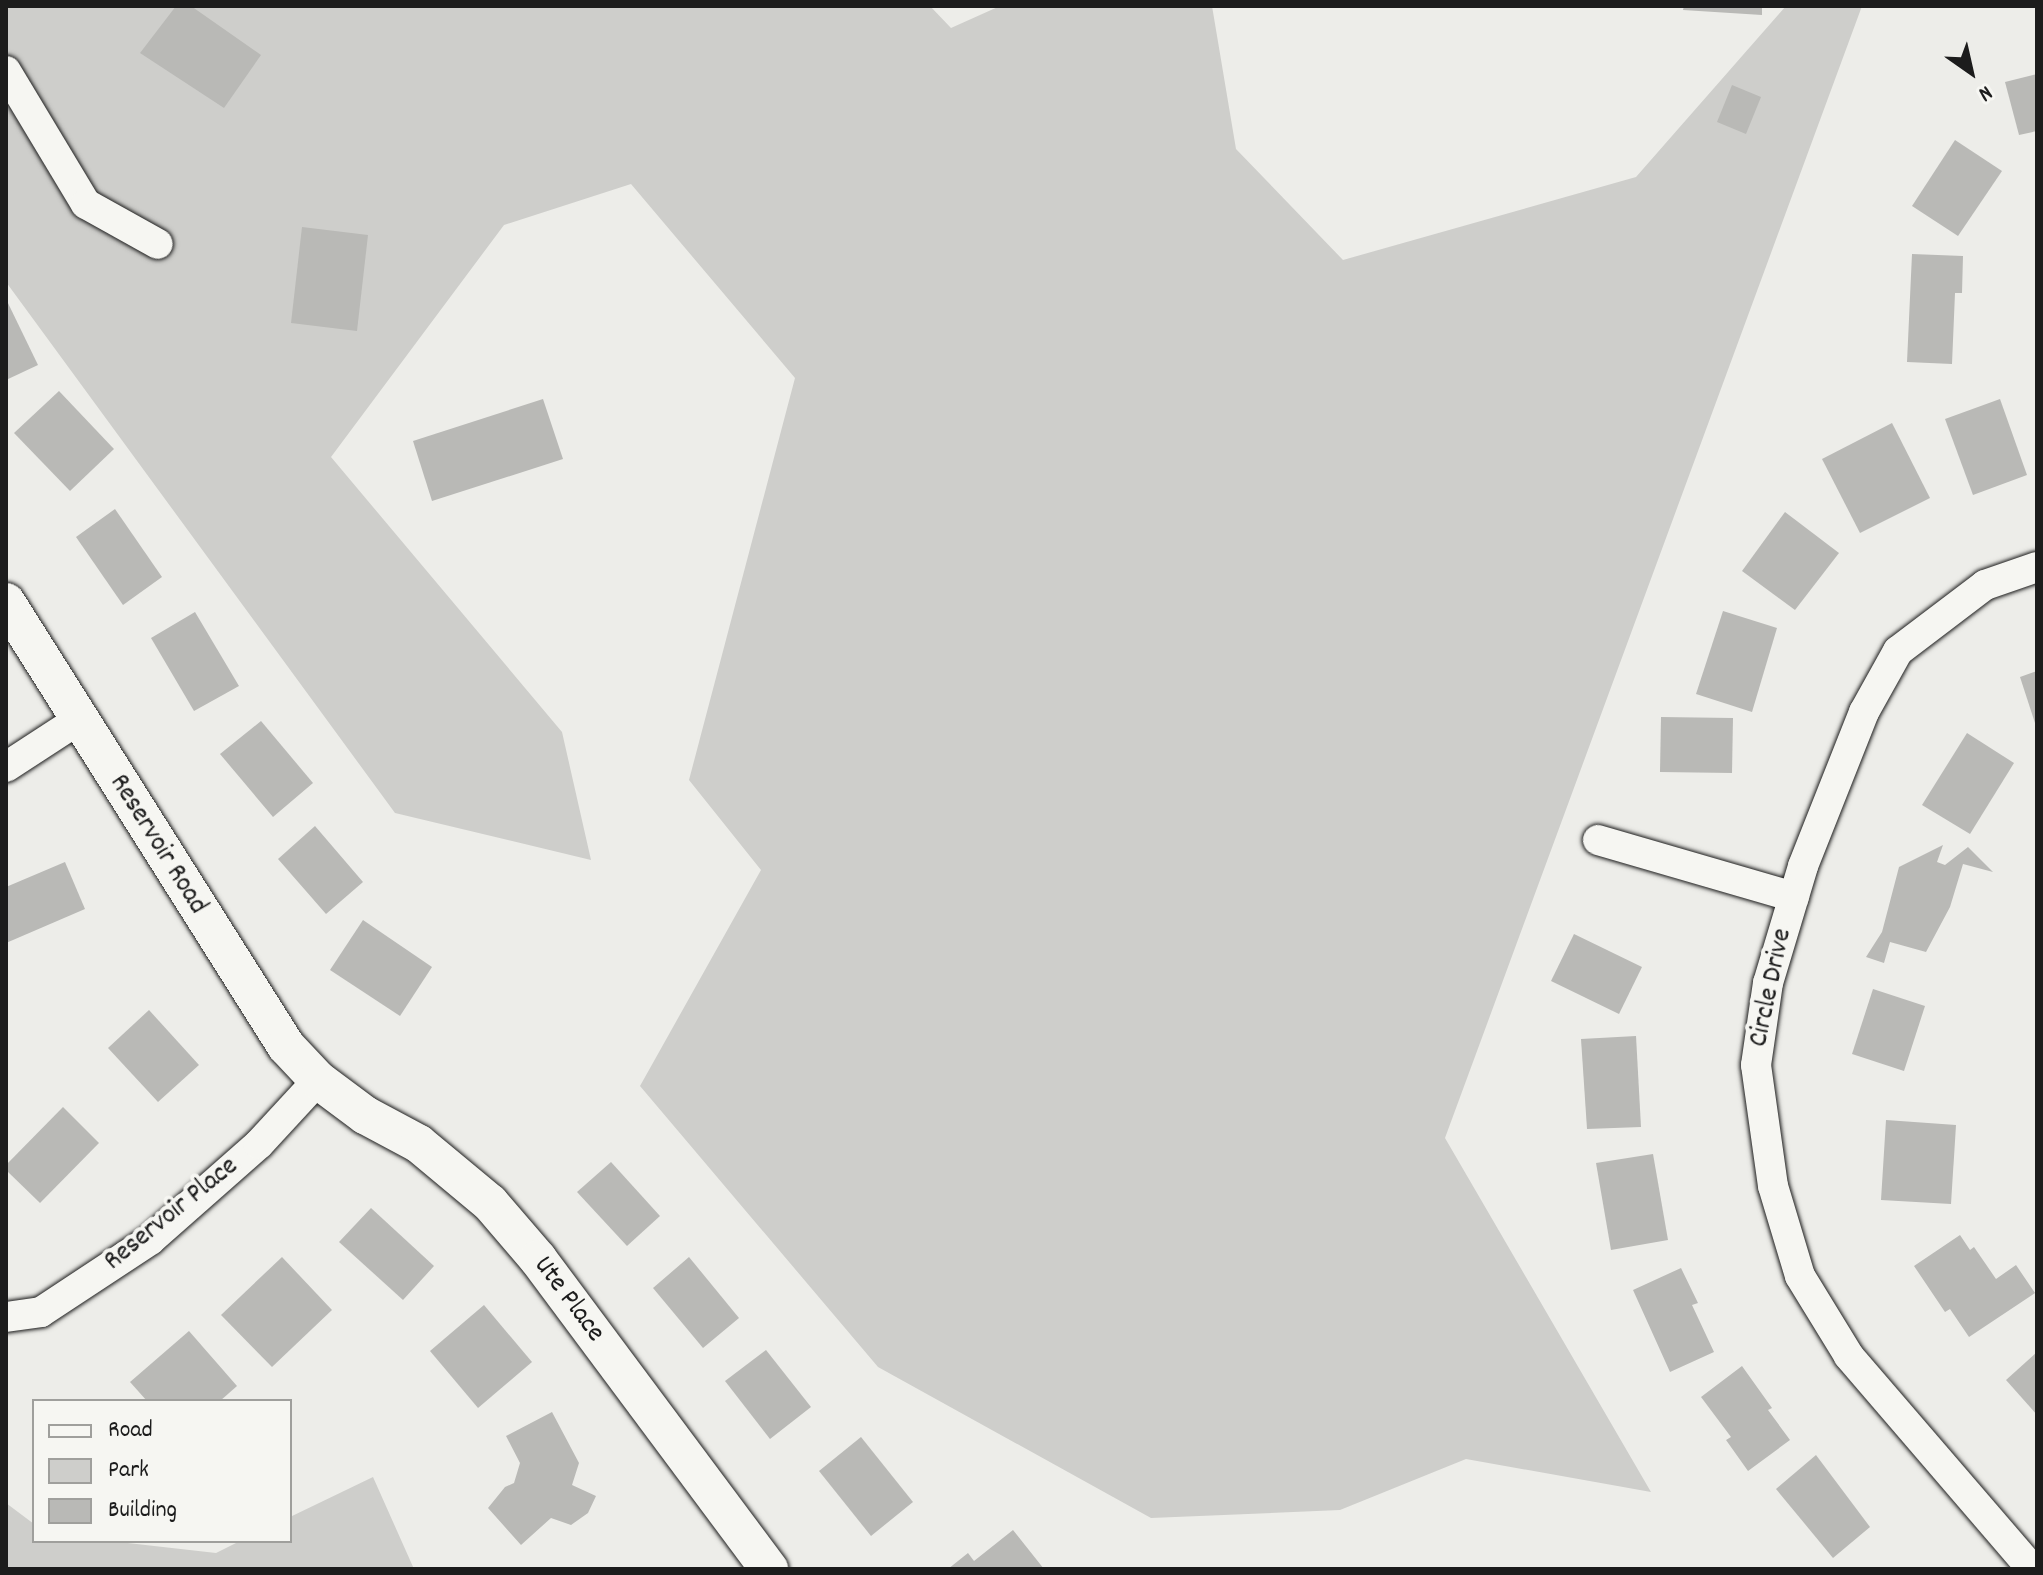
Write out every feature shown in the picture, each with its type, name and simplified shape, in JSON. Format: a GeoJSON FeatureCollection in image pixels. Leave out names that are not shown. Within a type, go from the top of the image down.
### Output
{"type":"FeatureCollection","features":[{"type":"Feature","properties":{"kind":"street"},"geometry":{"type":"LineString","coordinates":[[6,71],[86,204],[158,244]]}},
{"type":"Feature","properties":{"kind":"street","name":"Circle Drive"},"geometry":{"type":"LineString","coordinates":[[2032,1569],[1849,1356],[1800,1276],[1773,1186],[1756,1065],[1768,983],[1794,897],[1835,779],[1864,712],[1898,651],[1985,585],[2037,567]]}},
{"type":"Feature","properties":{"kind":"street","name":"Reservoir Road"},"geometry":{"type":"LineString","coordinates":[[6,602],[268,1021],[318,1080]]}},
{"type":"Feature","properties":{"kind":"street"},"geometry":{"type":"LineString","coordinates":[[6,767],[78,720]]}},
{"type":"Feature","properties":{"kind":"street"},"geometry":{"type":"LineString","coordinates":[[1598,840],[1794,897]]}},
{"type":"Feature","properties":{"kind":"street","name":"Reservoir Place"},"geometry":{"type":"LineString","coordinates":[[6,1317],[41,1312],[150,1240],[259,1144],[318,1080]]}},
{"type":"Feature","properties":{"kind":"street","name":"Ute Place"},"geometry":{"type":"LineString","coordinates":[[318,1080],[365,1115],[419,1144],[490,1203],[538,1259],[769,1569]]}},
{"type":"Feature","properties":{"kind":"green space"},"geometry":{"type":"Polygon","coordinates":[[[6,6],[930,6],[951,28],[1000,6],[1212,6],[1236,149],[1343,260],[1636,177],[1786,6],[1862,6],[1445,1138],[1651,1492],[1466,1459],[1340,1510],[1151,1518],[878,1367],[640,1086],[761,870],[689,780],[795,378],[631,184],[504,225],[331,457],[562,732],[591,860],[395,813],[6,282],[6,6]]]}},
{"type":"Feature","properties":{"kind":"green space"},"geometry":{"type":"Polygon","coordinates":[[[373,1477],[414,1569],[6,1569],[6,1503],[32,1522],[32,1543],[128,1543],[216,1553],[236,1543],[292,1543],[292,1516],[373,1477]]]}},
{"type":"Feature","properties":{"kind":"building"},"geometry":{"type":"Polygon","coordinates":[[[176,6],[191,6],[261,55],[224,108],[140,53],[176,6]]]}},
{"type":"Feature","properties":{"kind":"building"},"geometry":{"type":"Polygon","coordinates":[[[1684,6],[1762,6],[1762,15],[1683,10],[1684,6]]]}},
{"type":"Feature","properties":{"kind":"building"},"geometry":{"type":"Polygon","coordinates":[[[2037,74],[2037,131],[2019,135],[2005,82],[2037,74]]]}},
{"type":"Feature","properties":{"kind":"building"},"geometry":{"type":"Polygon","coordinates":[[[1732,85],[1761,97],[1746,134],[1717,122],[1732,85]]]}},
{"type":"Feature","properties":{"kind":"building"},"geometry":{"type":"Polygon","coordinates":[[[1955,140],[2002,171],[1958,236],[1912,206],[1955,140]]]}},
{"type":"Feature","properties":{"kind":"building"},"geometry":{"type":"Polygon","coordinates":[[[302,227],[368,235],[357,331],[291,323],[302,227]]]}},
{"type":"Feature","properties":{"kind":"building"},"geometry":{"type":"Polygon","coordinates":[[[1912,254],[1963,256],[1962,293],[1955,293],[1952,364],[1907,362],[1912,254]]]}},
{"type":"Feature","properties":{"kind":"building"},"geometry":{"type":"Polygon","coordinates":[[[6,299],[38,365],[6,380],[6,299]]]}},
{"type":"Feature","properties":{"kind":"building"},"geometry":{"type":"Polygon","coordinates":[[[59,391],[114,449],[70,491],[14,433],[59,391]]]}},
{"type":"Feature","properties":{"kind":"building"},"geometry":{"type":"Polygon","coordinates":[[[543,399],[563,459],[432,501],[413,441],[543,399]]]}},
{"type":"Feature","properties":{"kind":"building"},"geometry":{"type":"Polygon","coordinates":[[[2000,399],[2027,475],[1973,495],[1945,419],[2000,399]]]}},
{"type":"Feature","properties":{"kind":"building"},"geometry":{"type":"Polygon","coordinates":[[[1892,423],[1930,498],[1860,533],[1822,459],[1892,423]]]}},
{"type":"Feature","properties":{"kind":"building"},"geometry":{"type":"Polygon","coordinates":[[[115,509],[162,577],[123,605],[76,537],[115,509]]]}},
{"type":"Feature","properties":{"kind":"building"},"geometry":{"type":"Polygon","coordinates":[[[1785,512],[1839,553],[1795,610],[1742,571],[1785,512]]]}},
{"type":"Feature","properties":{"kind":"building"},"geometry":{"type":"Polygon","coordinates":[[[1723,611],[1777,628],[1752,712],[1696,694],[1723,611]]]}},
{"type":"Feature","properties":{"kind":"building"},"geometry":{"type":"Polygon","coordinates":[[[195,612],[239,686],[194,711],[151,638],[195,612]]]}},
{"type":"Feature","properties":{"kind":"building"},"geometry":{"type":"Polygon","coordinates":[[[2037,671],[2037,726],[2036,726],[2020,677],[2037,671]]]}},
{"type":"Feature","properties":{"kind":"building"},"geometry":{"type":"Polygon","coordinates":[[[1661,717],[1733,718],[1732,773],[1660,772],[1661,717]]]}},
{"type":"Feature","properties":{"kind":"building"},"geometry":{"type":"Polygon","coordinates":[[[261,721],[313,783],[273,817],[220,754],[261,721]]]}},
{"type":"Feature","properties":{"kind":"building"},"geometry":{"type":"Polygon","coordinates":[[[1967,733],[2014,763],[1970,834],[1922,805],[1967,733]]]}},
{"type":"Feature","properties":{"kind":"building"},"geometry":{"type":"Polygon","coordinates":[[[315,826],[363,882],[326,914],[278,859],[315,826]]]}},
{"type":"Feature","properties":{"kind":"building"},"geometry":{"type":"Polygon","coordinates":[[[1943,845],[1937,862],[1945,865],[1968,847],[1993,872],[1963,864],[1950,907],[1926,952],[1890,942],[1884,963],[1866,957],[1882,932],[1899,867],[1943,845]]]}},
{"type":"Feature","properties":{"kind":"building"},"geometry":{"type":"Polygon","coordinates":[[[65,862],[85,909],[6,943],[6,887],[65,862]]]}},
{"type":"Feature","properties":{"kind":"building"},"geometry":{"type":"Polygon","coordinates":[[[363,920],[432,967],[400,1016],[330,970],[363,920]]]}},
{"type":"Feature","properties":{"kind":"building"},"geometry":{"type":"Polygon","coordinates":[[[1574,934],[1642,967],[1619,1014],[1551,981],[1574,934]]]}},
{"type":"Feature","properties":{"kind":"building"},"geometry":{"type":"Polygon","coordinates":[[[1873,989],[1925,1006],[1904,1071],[1852,1054],[1873,989]]]}},
{"type":"Feature","properties":{"kind":"building"},"geometry":{"type":"Polygon","coordinates":[[[149,1010],[199,1065],[158,1102],[108,1048],[149,1010]]]}},
{"type":"Feature","properties":{"kind":"building"},"geometry":{"type":"Polygon","coordinates":[[[1636,1036],[1641,1127],[1587,1129],[1581,1039],[1636,1036]]]}},
{"type":"Feature","properties":{"kind":"building"},"geometry":{"type":"Polygon","coordinates":[[[63,1107],[99,1143],[40,1203],[6,1170],[6,1165],[63,1107]]]}},
{"type":"Feature","properties":{"kind":"building"},"geometry":{"type":"Polygon","coordinates":[[[1886,1120],[1956,1125],[1951,1204],[1881,1200],[1886,1120]]]}},
{"type":"Feature","properties":{"kind":"building"},"geometry":{"type":"Polygon","coordinates":[[[1653,1154],[1668,1240],[1611,1250],[1596,1163],[1653,1154]]]}},
{"type":"Feature","properties":{"kind":"building"},"geometry":{"type":"Polygon","coordinates":[[[611,1162],[660,1216],[627,1246],[577,1192],[611,1162]]]}},
{"type":"Feature","properties":{"kind":"building"},"geometry":{"type":"Polygon","coordinates":[[[371,1208],[434,1266],[403,1300],[339,1242],[371,1208]]]}},
{"type":"Feature","properties":{"kind":"building"},"geometry":{"type":"Polygon","coordinates":[[[1960,1235],[1970,1250],[1974,1247],[1996,1279],[2016,1265],[2035,1293],[1969,1337],[1950,1309],[1945,1312],[1914,1266],[1960,1235]]]}},
{"type":"Feature","properties":{"kind":"building"},"geometry":{"type":"Polygon","coordinates":[[[282,1257],[332,1310],[272,1367],[221,1315],[282,1257]]]}},
{"type":"Feature","properties":{"kind":"building"},"geometry":{"type":"Polygon","coordinates":[[[689,1257],[739,1318],[703,1348],[653,1288],[689,1257]]]}},
{"type":"Feature","properties":{"kind":"building"},"geometry":{"type":"Polygon","coordinates":[[[1681,1268],[1698,1303],[1692,1305],[1714,1352],[1670,1372],[1633,1290],[1681,1268]]]}},
{"type":"Feature","properties":{"kind":"building"},"geometry":{"type":"Polygon","coordinates":[[[484,1305],[532,1362],[478,1408],[430,1351],[484,1305]]]}},
{"type":"Feature","properties":{"kind":"building"},"geometry":{"type":"Polygon","coordinates":[[[189,1331],[237,1386],[222,1399],[145,1399],[130,1382],[189,1331]]]}},
{"type":"Feature","properties":{"kind":"building"},"geometry":{"type":"Polygon","coordinates":[[[766,1350],[811,1407],[770,1439],[725,1381],[766,1350]]]}},
{"type":"Feature","properties":{"kind":"building"},"geometry":{"type":"Polygon","coordinates":[[[2037,1352],[2037,1415],[2006,1380],[2037,1352]]]}},
{"type":"Feature","properties":{"kind":"building"},"geometry":{"type":"Polygon","coordinates":[[[1742,1366],[1790,1440],[1748,1471],[1726,1440],[1731,1437],[1701,1397],[1742,1366]]]}},
{"type":"Feature","properties":{"kind":"building"},"geometry":{"type":"Polygon","coordinates":[[[552,1412],[579,1463],[572,1485],[596,1496],[588,1513],[571,1525],[551,1518],[521,1545],[488,1508],[505,1487],[514,1483],[520,1463],[506,1436],[552,1412]]]}},
{"type":"Feature","properties":{"kind":"building"},"geometry":{"type":"Polygon","coordinates":[[[861,1437],[913,1502],[871,1536],[819,1471],[861,1437]]]}},
{"type":"Feature","properties":{"kind":"building"},"geometry":{"type":"Polygon","coordinates":[[[1816,1455],[1870,1527],[1833,1558],[1776,1489],[1816,1455]]]}},
{"type":"Feature","properties":{"kind":"building"},"geometry":{"type":"Polygon","coordinates":[[[1013,1530],[1044,1569],[948,1569],[968,1553],[974,1561],[1013,1530]]]}}]}
